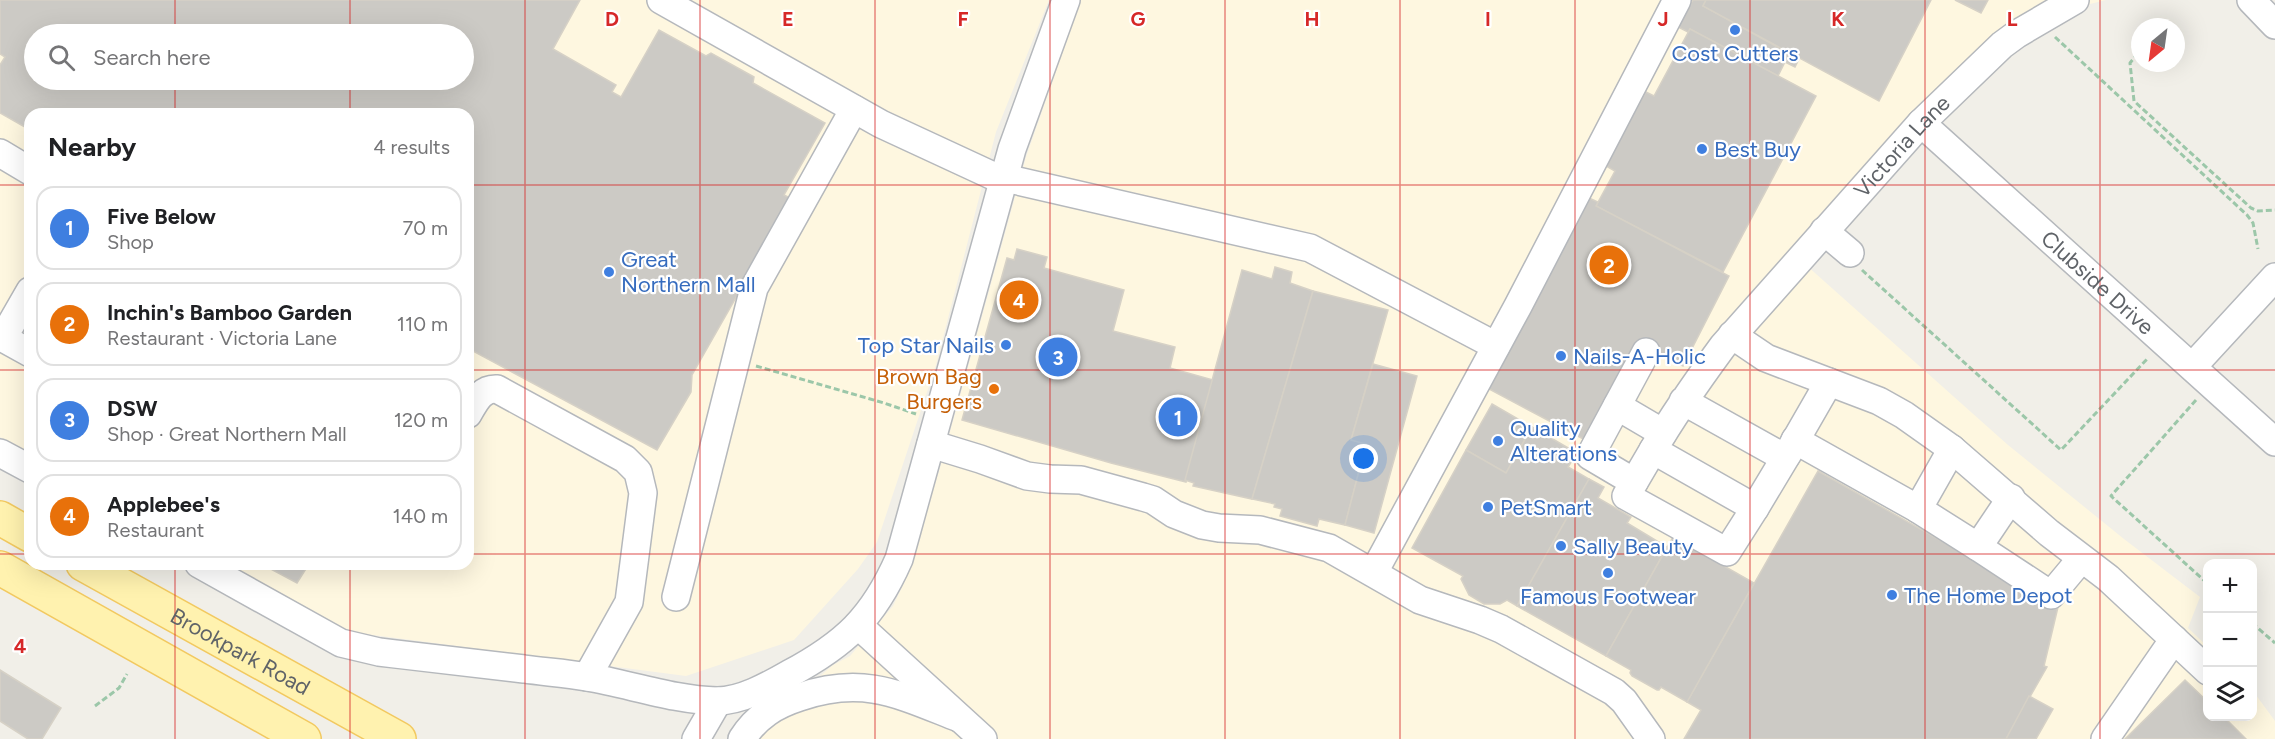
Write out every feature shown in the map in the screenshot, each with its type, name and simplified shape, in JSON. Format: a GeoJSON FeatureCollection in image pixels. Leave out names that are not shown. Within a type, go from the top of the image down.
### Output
{"type":"FeatureCollection","features":[{"type":"Feature","properties":{"kind":"main road"},"geometry":{"type":"LineString","coordinates":[[0,518],[24,532]]}},
{"type":"Feature","properties":{"kind":"main road","name":"Brookpark Road"},"geometry":{"type":"LineString","coordinates":[[0,568],[304,739]]}},
{"type":"Feature","properties":{"kind":"main road","name":"Brookpark Road"},"geometry":{"type":"LineString","coordinates":[[94,570],[399,739]]}},
{"type":"Feature","properties":{"kind":"street"},"geometry":{"type":"LineString","coordinates":[[661,0],[854,109],[1004,180],[1310,248],[1496,346]]}},
{"type":"Feature","properties":{"kind":"street"},"geometry":{"type":"LineString","coordinates":[[210,570],[347,646],[379,652],[588,677],[687,697],[718,701],[752,692],[772,684],[820,657],[858,625],[881,595],[899,559],[1017,135],[1066,0]]}},
{"type":"Feature","properties":{"kind":"street"},"geometry":{"type":"LineString","coordinates":[[1374,572],[1496,346],[1677,0]]}},
{"type":"Feature","properties":{"kind":"street","name":"Victoria Lane"},"geometry":{"type":"LineString","coordinates":[[1634,482],[1683,401],[1740,326],[1921,123],[2002,45],[2074,0]]}},
{"type":"Feature","properties":{"kind":"street"},"geometry":{"type":"LineString","coordinates":[[2251,0],[2275,26]]}},
{"type":"Feature","properties":{"kind":"street"},"geometry":{"type":"LineString","coordinates":[[676,597],[749,304],[757,280],[854,109]]}},
{"type":"Feature","properties":{"kind":"street","name":"Clubside Drive"},"geometry":{"type":"LineString","coordinates":[[1921,123],[2275,442]]}},
{"type":"Feature","properties":{"kind":"street"},"geometry":{"type":"LineString","coordinates":[[0,153],[24,167]]}},
{"type":"Feature","properties":{"kind":"street"},"geometry":{"type":"LineString","coordinates":[[1824,231],[1850,253]]}},
{"type":"Feature","properties":{"kind":"street"},"geometry":{"type":"LineString","coordinates":[[2202,375],[2275,277]]}},
{"type":"Feature","properties":{"kind":"street"},"geometry":{"type":"LineString","coordinates":[[24,301],[3,338],[24,350]]}},
{"type":"Feature","properties":{"kind":"street"},"geometry":{"type":"LineString","coordinates":[[1740,326],[1766,358],[1879,401],[1904,415],[1952,449],[2116,585],[2204,667]]}},
{"type":"Feature","properties":{"kind":"street"},"geometry":{"type":"LineString","coordinates":[[1646,352],[1590,456],[1634,482],[1626,496],[1727,552],[1828,382]]}},
{"type":"Feature","properties":{"kind":"street"},"geometry":{"type":"LineString","coordinates":[[474,405],[486,390],[497,389],[625,459],[638,472],[643,493],[628,602],[588,677]]}},
{"type":"Feature","properties":{"kind":"street"},"geometry":{"type":"LineString","coordinates":[[1683,401],[1918,509],[2051,595],[2082,559]]}},
{"type":"Feature","properties":{"kind":"street"},"geometry":{"type":"LineString","coordinates":[[1617,405],[1658,442],[1755,508]]}},
{"type":"Feature","properties":{"kind":"street"},"geometry":{"type":"LineString","coordinates":[[934,432],[980,459],[1027,476],[1081,480],[1157,502],[1174,514],[1202,525],[1260,530],[1339,552],[1420,600],[1501,629],[1614,692],[1624,701],[1651,739]]}},
{"type":"Feature","properties":{"kind":"street"},"geometry":{"type":"LineString","coordinates":[[1918,509],[1952,449]]}},
{"type":"Feature","properties":{"kind":"street"},"geometry":{"type":"LineString","coordinates":[[0,453],[24,467]]}},
{"type":"Feature","properties":{"kind":"street"},"geometry":{"type":"LineString","coordinates":[[1978,547],[2011,498]]}},
{"type":"Feature","properties":{"kind":"street"},"geometry":{"type":"LineString","coordinates":[[858,625],[983,739]]}},
{"type":"Feature","properties":{"kind":"street"},"geometry":{"type":"LineString","coordinates":[[2105,739],[2174,639]]}},
{"type":"Feature","properties":{"kind":"street"},"geometry":{"type":"LineString","coordinates":[[742,739],[754,723],[774,707],[820,690],[842,687],[881,690],[913,699],[959,718]]}},
{"type":"Feature","properties":{"kind":"street"},"geometry":{"type":"LineString","coordinates":[[725,739],[752,692]]}},
{"type":"Feature","properties":{"kind":"street"},"geometry":{"type":"LineString","coordinates":[[696,739],[718,701]]}},
{"type":"Feature","properties":{"kind":"path"},"geometry":{"type":"LineString","coordinates":[[2049,32],[2247,215],[2253,223],[2258,249]]}},
{"type":"Feature","properties":{"kind":"path"},"geometry":{"type":"LineString","coordinates":[[2131,62],[2134,101],[2251,208],[2275,210]]}},
{"type":"Feature","properties":{"kind":"path"},"geometry":{"type":"LineString","coordinates":[[1850,253],[1859,268],[2061,450],[2165,342]]}},
{"type":"Feature","properties":{"kind":"path"},"geometry":{"type":"LineString","coordinates":[[735,359],[751,363],[759,368],[884,403],[934,432]]}},
{"type":"Feature","properties":{"kind":"path"},"geometry":{"type":"LineString","coordinates":[[2202,375],[2111,496],[2203,579]]}},
{"type":"Feature","properties":{"kind":"path"},"geometry":{"type":"LineString","coordinates":[[2257,627],[2275,643]]}},
{"type":"Feature","properties":{"kind":"path"},"geometry":{"type":"LineString","coordinates":[[95,706],[119,688],[127,674]]}},
{"type":"Feature","properties":{"kind":"shaded area"},"geometry":{"type":"Polygon","coordinates":[[[0,0],[1049,0],[996,132],[936,365],[877,542],[858,569],[794,640],[686,676],[350,632],[279,597],[232,570],[474,570],[474,108],[24,108],[24,451],[0,437],[0,0]]]}},
{"type":"Feature","properties":{"kind":"shaded area"},"geometry":{"type":"Polygon","coordinates":[[[1081,0],[2106,0],[2082,6],[2054,22],[1983,75],[1806,265],[2008,445],[2200,597],[2188,628],[2203,642],[2203,721],[2257,721],[2257,696],[2275,721],[2275,739],[747,739],[833,665],[850,656],[893,606],[905,581],[940,468],[1026,157],[1081,0]]]}},
{"type":"Feature","properties":{"kind":"building","name":"Great Northern Mall"},"geometry":{"type":"Polygon","coordinates":[[[0,0],[580,0],[553,49],[616,85],[612,92],[621,97],[659,30],[706,56],[711,53],[754,77],[753,83],[825,123],[784,195],[792,199],[692,375],[691,392],[657,450],[474,352],[474,108],[24,108],[24,127],[0,113],[0,65],[5,57],[0,54],[0,0]]]}},
{"type":"Feature","properties":{"kind":"building"},"geometry":{"type":"Polygon","coordinates":[[[1693,0],[1706,0],[1703,6],[1799,59],[1795,67],[1785,62],[1778,76],[1690,29],[1688,32],[1678,27],[1693,0]]]}},
{"type":"Feature","properties":{"kind":"building"},"geometry":{"type":"Polygon","coordinates":[[[1706,0],[1931,0],[1879,101],[1703,6],[1706,0]]]}},
{"type":"Feature","properties":{"kind":"building"},"geometry":{"type":"Polygon","coordinates":[[[1955,0],[1988,0],[1981,13],[1955,0]]]}},
{"type":"Feature","properties":{"kind":"building"},"geometry":{"type":"Polygon","coordinates":[[[1690,29],[1816,96],[1723,272],[1596,206],[1615,171],[1606,166],[1634,110],[1646,92],[1654,96],[1690,29]]]}},
{"type":"Feature","properties":{"kind":"building"},"geometry":{"type":"Polygon","coordinates":[[[1589,198],[1598,202],[1596,206],[1729,276],[1683,366],[1637,343],[1587,441],[1489,389],[1589,198]]]}},
{"type":"Feature","properties":{"kind":"building"},"geometry":{"type":"Polygon","coordinates":[[[1017,249],[1047,257],[1044,268],[1124,290],[1113,331],[1175,347],[1170,368],[1213,380],[1186,482],[962,420],[1007,258],[1014,260],[1017,249]]]}},
{"type":"Feature","properties":{"kind":"building"},"geometry":{"type":"Polygon","coordinates":[[[1275,267],[1292,272],[1290,283],[1313,291],[1252,499],[1193,486],[1194,483],[1185,480],[1242,270],[1272,279],[1275,267]]]}},
{"type":"Feature","properties":{"kind":"building"},"geometry":{"type":"Polygon","coordinates":[[[1313,291],[1388,310],[1351,440],[1366,444],[1345,525],[1319,519],[1317,526],[1280,516],[1282,509],[1274,507],[1275,504],[1252,499],[1313,291]]]}},
{"type":"Feature","properties":{"kind":"building"},"geometry":{"type":"Polygon","coordinates":[[[1373,364],[1417,376],[1374,533],[1345,525],[1366,444],[1351,440],[1373,364]]]}},
{"type":"Feature","properties":{"kind":"building"},"geometry":{"type":"Polygon","coordinates":[[[1492,404],[1532,427],[1506,473],[1466,450],[1492,404]]]}},
{"type":"Feature","properties":{"kind":"building"},"geometry":{"type":"Polygon","coordinates":[[[1532,427],[1577,453],[1568,467],[1589,479],[1517,606],[1507,600],[1500,604],[1484,604],[1469,595],[1461,579],[1463,576],[1412,548],[1466,450],[1506,473],[1532,427]]]}},
{"type":"Feature","properties":{"kind":"building","name":"The Home Depot"},"geometry":{"type":"Polygon","coordinates":[[[1818,471],[2058,607],[2044,666],[2047,667],[2006,739],[1684,739],[1701,710],[1687,702],[1818,471]]]}},
{"type":"Feature","properties":{"kind":"building"},"geometry":{"type":"Polygon","coordinates":[[[1589,479],[1604,487],[1598,498],[1631,517],[1627,523],[1667,547],[1606,656],[1517,606],[1589,479]]]}},
{"type":"Feature","properties":{"kind":"building"},"geometry":{"type":"Polygon","coordinates":[[[1673,537],[1754,583],[1687,702],[1661,687],[1657,690],[1632,676],[1631,670],[1606,656],[1673,537]]]}},
{"type":"Feature","properties":{"kind":"building"},"geometry":{"type":"Polygon","coordinates":[[[273,570],[305,570],[297,583],[273,570]]]}},
{"type":"Feature","properties":{"kind":"building"},"geometry":{"type":"Polygon","coordinates":[[[0,670],[61,708],[42,739],[28,739],[0,721],[0,670]]]}},
{"type":"Feature","properties":{"kind":"building"},"geometry":{"type":"Polygon","coordinates":[[[2185,680],[2203,697],[2203,721],[2228,721],[2246,739],[2125,739],[2185,680]]]}},
{"type":"Feature","properties":{"kind":"building"},"geometry":{"type":"Polygon","coordinates":[[[2029,696],[2053,709],[2036,739],[2006,739],[2029,696]]]}},
{"type":"Feature","properties":{"kind":"place","name":"Cost Cutters"},"geometry":{"type":"Point","coordinates":[1735,30]}},
{"type":"Feature","properties":{"kind":"place","name":"Best Buy"},"geometry":{"type":"Point","coordinates":[1702,149]}},
{"type":"Feature","properties":{"kind":"place","name":"Inchin's Bamboo Garden"},"geometry":{"type":"Point","coordinates":[1609,265]}},
{"type":"Feature","properties":{"kind":"place","name":"Great Northern Mall"},"geometry":{"type":"Point","coordinates":[609,272]}},
{"type":"Feature","properties":{"kind":"place","name":"Applebee's"},"geometry":{"type":"Point","coordinates":[1019,300]}},
{"type":"Feature","properties":{"kind":"place","name":"Top Star Nails"},"geometry":{"type":"Point","coordinates":[1006,345]}},
{"type":"Feature","properties":{"kind":"place","name":"Nails-A-Holic"},"geometry":{"type":"Point","coordinates":[1561,356]}},
{"type":"Feature","properties":{"kind":"place","name":"DSW"},"geometry":{"type":"Point","coordinates":[1058,357]}},
{"type":"Feature","properties":{"kind":"place","name":"Brown Bag Burgers"},"geometry":{"type":"Point","coordinates":[994,389]}},
{"type":"Feature","properties":{"kind":"place","name":"Five Below"},"geometry":{"type":"Point","coordinates":[1178,417]}},
{"type":"Feature","properties":{"kind":"place","name":"Quality Alterations"},"geometry":{"type":"Point","coordinates":[1498,441]}},
{"type":"Feature","properties":{"kind":"place","name":"PetSmart"},"geometry":{"type":"Point","coordinates":[1488,507]}},
{"type":"Feature","properties":{"kind":"place","name":"Sally Beauty"},"geometry":{"type":"Point","coordinates":[1561,546]}},
{"type":"Feature","properties":{"kind":"place","name":"Famous Footwear"},"geometry":{"type":"Point","coordinates":[1608,573]}},
{"type":"Feature","properties":{"kind":"place","name":"The Home Depot"},"geometry":{"type":"Point","coordinates":[1892,595]}}]}
